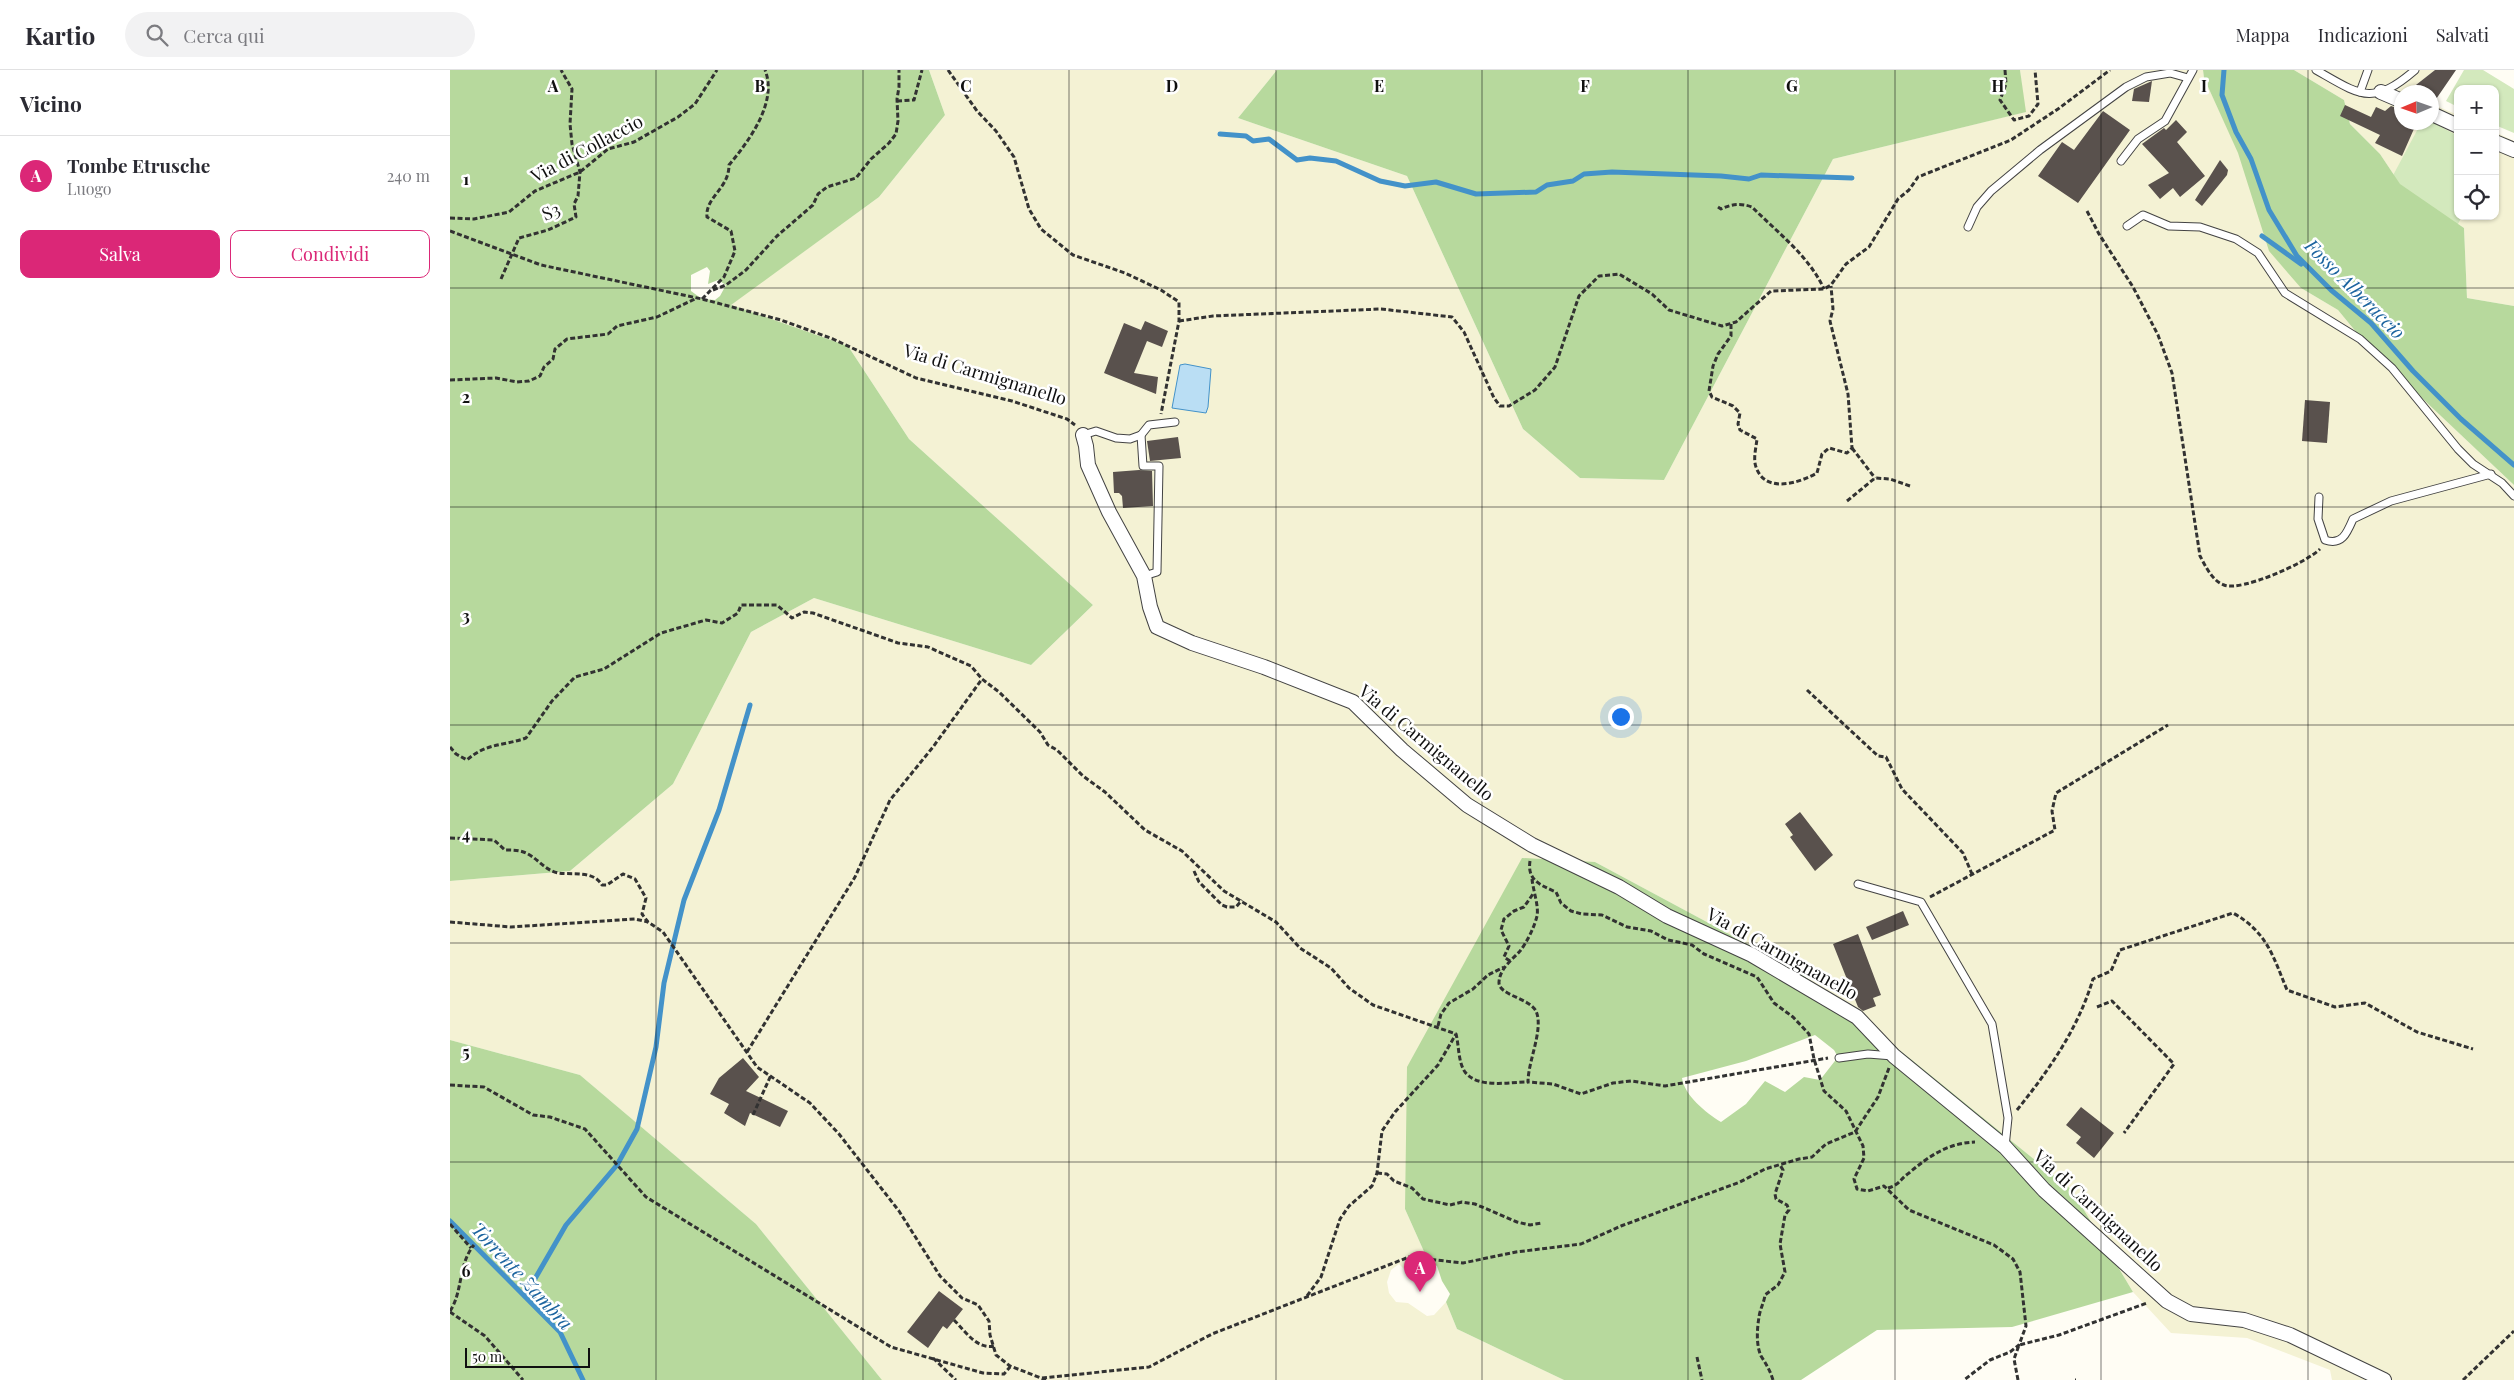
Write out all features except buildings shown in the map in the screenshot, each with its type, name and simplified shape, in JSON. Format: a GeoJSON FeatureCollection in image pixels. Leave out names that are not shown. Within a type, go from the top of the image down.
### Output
{"type":"FeatureCollection","features":[{"type":"Feature","properties":{"kind":"street"},"geometry":{"type":"LineString","coordinates":[[2381,92],[2394,98]]}},
{"type":"Feature","properties":{"kind":"street"},"geometry":{"type":"LineString","coordinates":[[2439,117],[2454,124]]}},
{"type":"Feature","properties":{"kind":"street"},"geometry":{"type":"LineString","coordinates":[[2499,144],[2514,150]]}},
{"type":"Feature","properties":{"kind":"street","name":"Via di Carmignanello"},"geometry":{"type":"LineString","coordinates":[[1083,435],[1088,465],[1109,512],[1144,576],[1150,607],[1157,627],[1192,643],[1264,667],[1353,702],[1402,750],[1467,805],[1532,845],[1619,887],[1667,916],[1752,955],[1856,1017],[1894,1056],[2005,1147],[2044,1190],[2166,1301],[2191,1314],[2244,1320],[2290,1334],[2384,1380]]}},
{"type":"Feature","properties":{"kind":"lane"},"geometry":{"type":"LineString","coordinates":[[2121,161],[2138,139],[2165,121],[2192,70]]}},
{"type":"Feature","properties":{"kind":"lane"},"geometry":{"type":"LineString","coordinates":[[2316,70],[2349,90],[2360,92],[2381,92],[2395,87],[2415,70]]}},
{"type":"Feature","properties":{"kind":"lane"},"geometry":{"type":"LineString","coordinates":[[2327,70],[2333,80]]}},
{"type":"Feature","properties":{"kind":"lane"},"geometry":{"type":"LineString","coordinates":[[2360,92],[2368,70]]}},
{"type":"Feature","properties":{"kind":"lane"},"geometry":{"type":"LineString","coordinates":[[1968,227],[1977,207],[1990,191],[2040,150],[2126,87],[2146,77],[2170,73],[2188,78]]}},
{"type":"Feature","properties":{"kind":"lane"},"geometry":{"type":"LineString","coordinates":[[2127,226],[2143,215],[2169,226],[2200,228],[2245,244],[2258,253],[2285,293],[2360,339],[2392,368],[2458,449],[2473,464],[2491,474],[2514,496]]}},
{"type":"Feature","properties":{"kind":"lane"},"geometry":{"type":"LineString","coordinates":[[1144,576],[1157,572],[1159,466],[1143,466],[1142,435],[1145,428],[1175,422]]}},
{"type":"Feature","properties":{"kind":"lane"},"geometry":{"type":"LineString","coordinates":[[1083,435],[1096,431],[1120,439],[1142,435]]}},
{"type":"Feature","properties":{"kind":"lane"},"geometry":{"type":"LineString","coordinates":[[2319,497],[2318,519],[2325,540],[2340,541],[2348,533],[2353,519],[2391,501],[2491,474]]}},
{"type":"Feature","properties":{"kind":"lane"},"geometry":{"type":"LineString","coordinates":[[1858,884],[1921,902],[1992,1024],[2008,1123],[2005,1147]]}},
{"type":"Feature","properties":{"kind":"lane"},"geometry":{"type":"LineString","coordinates":[[1838,1058],[1868,1054],[1894,1056]]}},
{"type":"Feature","properties":{"kind":"path","name":"S3"},"geometry":{"type":"LineString","coordinates":[[501,279],[519,238],[548,230],[576,217],[574,204],[578,196],[580,172],[572,144],[570,124],[572,89],[561,70]]}},
{"type":"Feature","properties":{"kind":"path","name":"Via di Collaccio"},"geometry":{"type":"LineString","coordinates":[[450,218],[474,219],[509,212],[535,191],[580,172],[608,149],[634,142],[678,117],[695,104],[717,70]]}},
{"type":"Feature","properties":{"kind":"path"},"geometry":{"type":"LineString","coordinates":[[702,299],[724,277],[735,251],[731,231],[707,217],[708,206],[726,184],[729,176],[729,165],[765,110],[768,82],[765,70]]}},
{"type":"Feature","properties":{"kind":"path"},"geometry":{"type":"LineString","coordinates":[[713,290],[726,285],[746,270],[777,236],[814,206],[818,194],[827,187],[856,178],[871,159],[890,143],[896,134],[898,121],[896,99],[900,87],[899,70]]}},
{"type":"Feature","properties":{"kind":"path"},"geometry":{"type":"LineString","coordinates":[[897,101],[914,100],[916,85],[922,70]]}},
{"type":"Feature","properties":{"kind":"path"},"geometry":{"type":"LineString","coordinates":[[948,70],[977,111],[996,131],[1014,157],[1029,208],[1041,229],[1073,255],[1125,273],[1176,298],[1180,308],[1179,321],[1160,417],[1156,425]]}},
{"type":"Feature","properties":{"kind":"path"},"geometry":{"type":"LineString","coordinates":[[2005,70],[2006,84],[2000,100],[2014,120],[2029,116],[2038,104],[2035,70]]}},
{"type":"Feature","properties":{"kind":"path"},"geometry":{"type":"LineString","coordinates":[[1179,321],[1213,316],[1381,309],[1452,317],[1464,332],[1494,398],[1500,406],[1508,406],[1535,390],[1555,367],[1579,296],[1598,276],[1619,274],[1652,294],[1669,310],[1722,326],[1736,322],[1771,291],[1824,289],[1831,285],[1846,264],[1869,247],[1898,199],[1909,190],[1918,177],[2012,140],[2058,109],[2110,70]]}},
{"type":"Feature","properties":{"kind":"path"},"geometry":{"type":"LineString","coordinates":[[1718,207],[1721,209],[1743,204],[1752,207],[1766,223],[1794,247],[1819,277],[1824,289]]}},
{"type":"Feature","properties":{"kind":"path"},"geometry":{"type":"LineString","coordinates":[[2087,210],[2099,234],[2133,287],[2158,334],[2172,373],[2200,556],[2210,574],[2224,585],[2238,585],[2290,569],[2311,558],[2329,541]]}},
{"type":"Feature","properties":{"kind":"path","name":"Via di Carmignanello"},"geometry":{"type":"LineString","coordinates":[[450,231],[541,265],[702,299],[781,320],[833,339],[916,378],[1012,401],[1067,419],[1080,428],[1083,435]]}},
{"type":"Feature","properties":{"kind":"path"},"geometry":{"type":"LineString","coordinates":[[1831,285],[1833,309],[1830,321],[1848,394],[1852,448],[1875,478]]}},
{"type":"Feature","properties":{"kind":"path"},"geometry":{"type":"LineString","coordinates":[[450,380],[496,378],[517,382],[529,381],[540,376],[544,367],[553,359],[555,349],[566,338],[608,334],[617,326],[657,317],[697,298]]}},
{"type":"Feature","properties":{"kind":"path"},"geometry":{"type":"LineString","coordinates":[[1730,324],[1731,336],[1718,354],[1713,366],[1709,391],[1712,397],[1733,406],[1740,413],[1740,430],[1757,440],[1755,466],[1762,478],[1772,484],[1798,482],[1817,473],[1822,454],[1829,448],[1847,453],[1852,448]]}},
{"type":"Feature","properties":{"kind":"path"},"geometry":{"type":"LineString","coordinates":[[1847,501],[1875,478],[1890,479],[1910,486]]}},
{"type":"Feature","properties":{"kind":"path"},"geometry":{"type":"LineString","coordinates":[[450,747],[456,754],[467,760],[477,751],[490,746],[526,738],[552,701],[575,676],[604,669],[661,633],[706,620],[722,623],[738,613],[741,605],[777,605],[792,618],[804,612],[813,613],[898,643],[928,647],[971,666],[982,679],[999,692],[1040,732],[1048,744],[1057,750],[1083,776],[1106,792],[1145,830],[1182,852],[1224,891],[1276,922],[1300,948],[1331,968],[1349,988],[1373,1005],[1397,1015],[1438,1026],[1456,1034]]}},
{"type":"Feature","properties":{"kind":"path"},"geometry":{"type":"LineString","coordinates":[[747,1052],[855,877],[890,800],[923,761],[982,679]]}},
{"type":"Feature","properties":{"kind":"path"},"geometry":{"type":"LineString","coordinates":[[1807,690],[1878,756],[1886,757],[1902,789],[1963,853],[1972,874]]}},
{"type":"Feature","properties":{"kind":"path"},"geometry":{"type":"LineString","coordinates":[[1921,902],[2055,830],[2052,811],[2056,793],[2168,725]]}},
{"type":"Feature","properties":{"kind":"path"},"geometry":{"type":"LineString","coordinates":[[450,838],[494,840],[505,850],[514,849],[529,855],[551,871],[583,874],[600,880],[602,885],[607,885],[623,874],[635,879],[644,893],[642,914],[648,922],[663,932],[741,1042],[757,1068],[771,1075],[775,1081],[810,1103],[839,1134],[899,1211],[940,1276],[962,1298],[978,1305],[989,1321],[996,1355],[1010,1366],[1044,1379],[1149,1367],[1212,1334],[1409,1257],[1463,1263],[1516,1252],[1581,1244],[1621,1226],[1780,1165],[1812,1157],[1826,1144],[1855,1132],[1878,1097],[1894,1056]]}},
{"type":"Feature","properties":{"kind":"path"},"geometry":{"type":"LineString","coordinates":[[1532,845],[1529,870],[1536,884],[1556,892],[1561,903],[1571,911],[1582,914],[1602,915],[1626,927],[1651,931],[1668,940],[1692,945],[1704,954],[1757,977],[1774,1003],[1793,1017],[1809,1034],[1814,1059],[1824,1091],[1846,1111],[1864,1151],[1864,1158],[1856,1172],[1854,1186],[1860,1191],[1884,1186],[1909,1210],[1994,1245],[2013,1260],[2020,1272],[2026,1326],[2014,1359],[2018,1380]]}},
{"type":"Feature","properties":{"kind":"path"},"geometry":{"type":"LineString","coordinates":[[1194,871],[1199,882],[1222,905],[1236,907],[1242,900]]}},
{"type":"Feature","properties":{"kind":"path"},"geometry":{"type":"LineString","coordinates":[[1528,1082],[1528,1070],[1537,1033],[1538,1019],[1535,1009],[1525,1000],[1514,997],[1500,988],[1499,982],[1505,967],[1521,949],[1535,921],[1537,914],[1532,876]]}},
{"type":"Feature","properties":{"kind":"path"},"geometry":{"type":"LineString","coordinates":[[1510,961],[1504,957],[1508,946],[1501,930],[1504,918],[1514,910],[1524,906],[1533,893]]}},
{"type":"Feature","properties":{"kind":"path"},"geometry":{"type":"LineString","coordinates":[[2008,1123],[2065,1045],[2086,1003],[2093,979],[2112,971],[2120,950],[2233,913],[2248,921],[2268,943],[2287,990],[2335,1007],[2365,1003],[2417,1032],[2473,1050]]}},
{"type":"Feature","properties":{"kind":"path"},"geometry":{"type":"LineString","coordinates":[[450,922],[511,928],[635,919],[648,922]]}},
{"type":"Feature","properties":{"kind":"path"},"geometry":{"type":"LineString","coordinates":[[1438,1026],[1441,1014],[1449,1003],[1473,989],[1488,975],[1505,967]]}},
{"type":"Feature","properties":{"kind":"path"},"geometry":{"type":"LineString","coordinates":[[2097,1007],[2112,1001],[2174,1064],[2124,1133]]}},
{"type":"Feature","properties":{"kind":"path"},"geometry":{"type":"LineString","coordinates":[[1456,1034],[1460,1059],[1465,1072],[1476,1079],[1491,1083],[1528,1082],[1553,1084],[1581,1094],[1613,1083],[1631,1080],[1665,1086],[1814,1059]]}},
{"type":"Feature","properties":{"kind":"path"},"geometry":{"type":"LineString","coordinates":[[1307,1297],[1325,1268],[1340,1219],[1349,1206],[1372,1186],[1377,1173],[1382,1131],[1395,1112],[1438,1065],[1456,1034]]}},
{"type":"Feature","properties":{"kind":"path"},"geometry":{"type":"LineString","coordinates":[[753,1115],[771,1075]]}},
{"type":"Feature","properties":{"kind":"path"},"geometry":{"type":"LineString","coordinates":[[450,1085],[484,1087],[533,1115],[550,1118],[585,1129],[646,1197],[891,1347],[983,1373],[1004,1374],[1010,1366]]}},
{"type":"Feature","properties":{"kind":"path"},"geometry":{"type":"LineString","coordinates":[[1888,1188],[1900,1184],[1907,1174],[1928,1157],[1953,1144],[1984,1141],[1991,1136]]}},
{"type":"Feature","properties":{"kind":"path"},"geometry":{"type":"LineString","coordinates":[[1773,1380],[1767,1363],[1761,1356],[1757,1331],[1759,1314],[1764,1305],[1765,1295],[1778,1285],[1786,1268],[1780,1244],[1785,1215],[1789,1210],[1787,1204],[1776,1199],[1774,1194],[1783,1170],[1780,1165]]}},
{"type":"Feature","properties":{"kind":"path"},"geometry":{"type":"LineString","coordinates":[[1377,1173],[1387,1174],[1394,1181],[1412,1188],[1423,1199],[1450,1205],[1462,1202],[1474,1204],[1517,1222],[1530,1225],[1542,1223]]}},
{"type":"Feature","properties":{"kind":"path"},"geometry":{"type":"LineString","coordinates":[[450,1224],[473,1247],[468,1252],[459,1286],[458,1299],[450,1312],[486,1336],[522,1380]]}},
{"type":"Feature","properties":{"kind":"path"},"geometry":{"type":"LineString","coordinates":[[1964,1380],[1990,1360],[2010,1352],[2019,1345],[2059,1335],[2140,1303],[2166,1301]]}},
{"type":"Feature","properties":{"kind":"path"},"geometry":{"type":"LineString","coordinates":[[954,1320],[978,1345],[986,1348],[995,1346]]}},
{"type":"Feature","properties":{"kind":"path"},"geometry":{"type":"LineString","coordinates":[[2464,1380],[2514,1331]]}},
{"type":"Feature","properties":{"kind":"path"},"geometry":{"type":"LineString","coordinates":[[1697,1357],[1702,1380]]}},
{"type":"Feature","properties":{"kind":"path"},"geometry":{"type":"LineString","coordinates":[[933,1358],[956,1380]]}},
{"type":"Feature","properties":{"kind":"shaded area"},"geometry":{"type":"Polygon","coordinates":[[[929,70],[1277,70],[1238,118],[1407,176],[1523,429],[1580,478],[1664,480],[1833,159],[2025,112],[2020,70],[2203,70],[2204,78],[2301,288],[2338,310],[2371,350],[2514,485],[2514,1380],[2332,1380],[2330,1370],[2247,1338],[2171,1333],[2133,1292],[2072,1190],[1912,1060],[1798,971],[1595,862],[1405,1209],[1430,1265],[1422,1274],[1406,1271],[1399,1264],[1391,1270],[1387,1282],[1389,1293],[1396,1302],[1408,1303],[1427,1316],[1434,1315],[1446,1302],[1457,1329],[1564,1380],[882,1380],[756,1224],[580,1075],[450,1040],[450,881],[570,871],[673,784],[751,632],[814,598],[1031,665],[1093,605],[909,439],[848,346],[730,305],[879,197],[945,115],[929,70]]]}},
{"type":"Feature","properties":{"kind":"shaded area"},"geometry":{"type":"Polygon","coordinates":[[[2294,70],[2435,70],[2416,85],[2394,85],[2394,130],[2439,130],[2439,107],[2454,113],[2454,220],[2499,220],[2499,134],[2514,141],[2514,306],[2467,298],[2464,228],[2400,184],[2380,154],[2350,124],[2344,100],[2294,70]]]}},
{"type":"Feature","properties":{"kind":"green space"},"geometry":{"type":"Polygon","coordinates":[[[450,70],[929,70],[945,115],[879,197],[731,305],[848,346],[909,439],[1093,605],[1031,665],[814,598],[751,632],[673,784],[570,871],[450,881],[450,70]],[[707,267],[691,275],[691,291],[702,299],[715,300],[720,296],[726,285],[718,280],[708,284],[710,271],[707,267]]]}},
{"type":"Feature","properties":{"kind":"green space"},"geometry":{"type":"Polygon","coordinates":[[[1277,70],[2020,70],[2026,112],[1833,159],[1664,480],[1580,478],[1523,429],[1407,176],[1238,118],[1277,70]]]}},
{"type":"Feature","properties":{"kind":"green space"},"geometry":{"type":"Polygon","coordinates":[[[2203,70],[2294,70],[2344,100],[2350,124],[2380,154],[2400,184],[2464,228],[2467,298],[2514,306],[2514,485],[2371,350],[2338,310],[2301,288],[2269,251],[2238,153],[2204,78],[2203,70]]]}},
{"type":"Feature","properties":{"kind":"green space"},"geometry":{"type":"Polygon","coordinates":[[[2464,70],[2483,70],[2514,89],[2514,133],[2499,127],[2499,85],[2455,85],[2464,70]]]}},
{"type":"Feature","properties":{"kind":"green space"},"geometry":{"type":"Polygon","coordinates":[[[2454,87],[2454,105],[2446,101],[2454,87]]]}},
{"type":"Feature","properties":{"kind":"green space"},"geometry":{"type":"Polygon","coordinates":[[[2439,126],[2454,134],[2454,220],[2460,220],[2455,230],[2390,181],[2417,130],[2439,130],[2439,126]]]}},
{"type":"Feature","properties":{"kind":"green space"},"geometry":{"type":"Polygon","coordinates":[[[1522,858],[1595,862],[1798,971],[1912,1060],[2072,1190],[2133,1292],[2012,1327],[1877,1330],[1801,1380],[1564,1380],[1457,1329],[1446,1302],[1450,1294],[1442,1281],[1437,1266],[1432,1263],[1430,1265],[1405,1209],[1407,1067],[1522,858]],[[1815,1035],[1746,1061],[1682,1078],[1691,1097],[1709,1114],[1721,1122],[1746,1104],[1765,1081],[1785,1092],[1804,1077],[1820,1080],[1838,1057],[1834,1050],[1815,1035]]]}},
{"type":"Feature","properties":{"kind":"green space"},"geometry":{"type":"Polygon","coordinates":[[[450,1040],[580,1075],[756,1224],[882,1380],[450,1380],[450,1040]]]}},
{"type":"Feature","properties":{"kind":"water"},"geometry":{"type":"Polygon","coordinates":[[[1185,364],[1211,369],[1206,413],[1172,408],[1180,365],[1185,364]]]}},
{"type":"Feature","properties":{"kind":"waterway","name":"Fosso Alberaccio"},"geometry":{"type":"LineString","coordinates":[[2224,70],[2222,95],[2236,132],[2251,159],[2269,210],[2297,256],[2331,290],[2371,323],[2413,371],[2461,419],[2514,465]]}},
{"type":"Feature","properties":{"kind":"waterway"},"geometry":{"type":"LineString","coordinates":[[1220,134],[1246,136],[1253,141],[1269,139],[1297,160],[1310,158],[1336,161],[1380,181],[1405,186],[1436,182],[1476,194],[1536,192],[1547,185],[1573,181],[1584,174],[1612,172],[1721,176],[1749,179],[1761,175],[1852,178]]}},
{"type":"Feature","properties":{"kind":"waterway"},"geometry":{"type":"LineString","coordinates":[[2262,236],[2301,264]]}},
{"type":"Feature","properties":{"kind":"waterway"},"geometry":{"type":"LineString","coordinates":[[525,1296],[566,1225],[617,1165],[637,1129],[656,1047],[664,983],[684,900],[719,810],[750,705]]}},
{"type":"Feature","properties":{"kind":"waterway","name":"Torrente Zambra"},"geometry":{"type":"LineString","coordinates":[[450,1221],[560,1332],[583,1380]]}},
{"type":"Feature","properties":{"kind":"place","name":"Tombe Etrusche"},"geometry":{"type":"Point","coordinates":[1420,1292]}}]}
